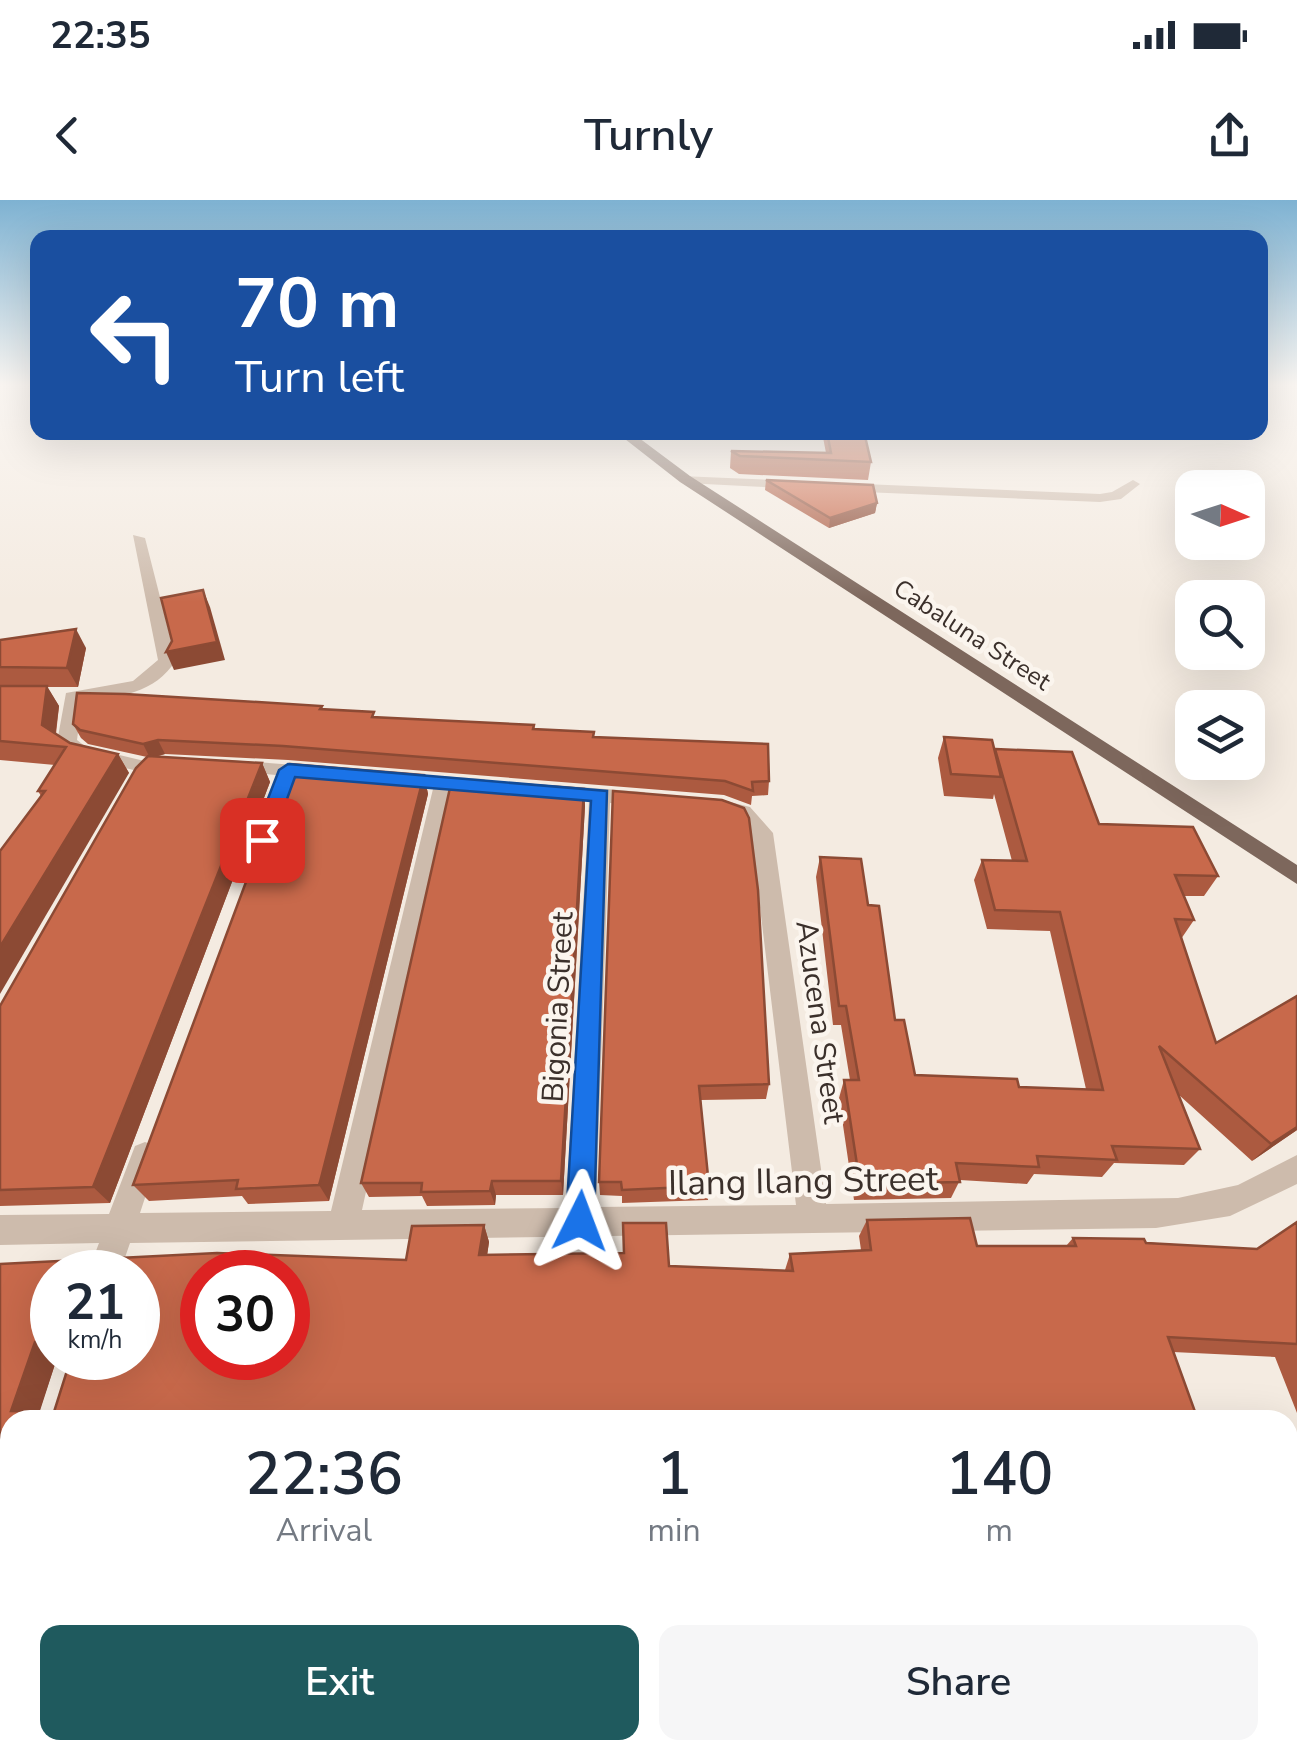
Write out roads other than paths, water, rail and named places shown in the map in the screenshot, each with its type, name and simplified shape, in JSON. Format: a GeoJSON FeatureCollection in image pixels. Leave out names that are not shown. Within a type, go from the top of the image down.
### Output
{"type":"FeatureCollection","features":[{"type":"Feature","properties":{"kind":"main road","name":"Cabaluna Street"},"geometry":{"type":"LineString","coordinates":[[655,457],[1297,876]]}},
{"type":"Feature","properties":{"kind":"street"},"geometry":{"type":"LineString","coordinates":[[685,479],[1100,498],[1116,496],[1132,484]]}},
{"type":"Feature","properties":{"kind":"street"},"geometry":{"type":"LineString","coordinates":[[138,538],[167,660],[162,671],[137,686],[64,697],[67,742],[79,751],[143,775],[178,762]]}},
{"type":"Feature","properties":{"kind":"street"},"geometry":{"type":"LineString","coordinates":[[214,764],[284,779],[357,776],[600,796]]}},
{"type":"Feature","properties":{"kind":"street"},"geometry":{"type":"LineString","coordinates":[[343,1226],[445,782]]}},
{"type":"Feature","properties":{"kind":"street","name":"Azucena Street"},"geometry":{"type":"LineString","coordinates":[[600,796],[742,810],[753,817],[762,834],[813,1220]]}},
{"type":"Feature","properties":{"kind":"street","name":"Bigonia Street"},"geometry":{"type":"LineString","coordinates":[[580,1221],[600,796]]}},
{"type":"Feature","properties":{"kind":"street"},"geometry":{"type":"LineString","coordinates":[[111,1250],[152,1136]]}},
{"type":"Feature","properties":{"kind":"street","name":"Ilang Ilang Street"},"geometry":{"type":"LineString","coordinates":[[0,1230],[1156,1214],[1215,1209],[1258,1194],[1297,1168]]}}]}
